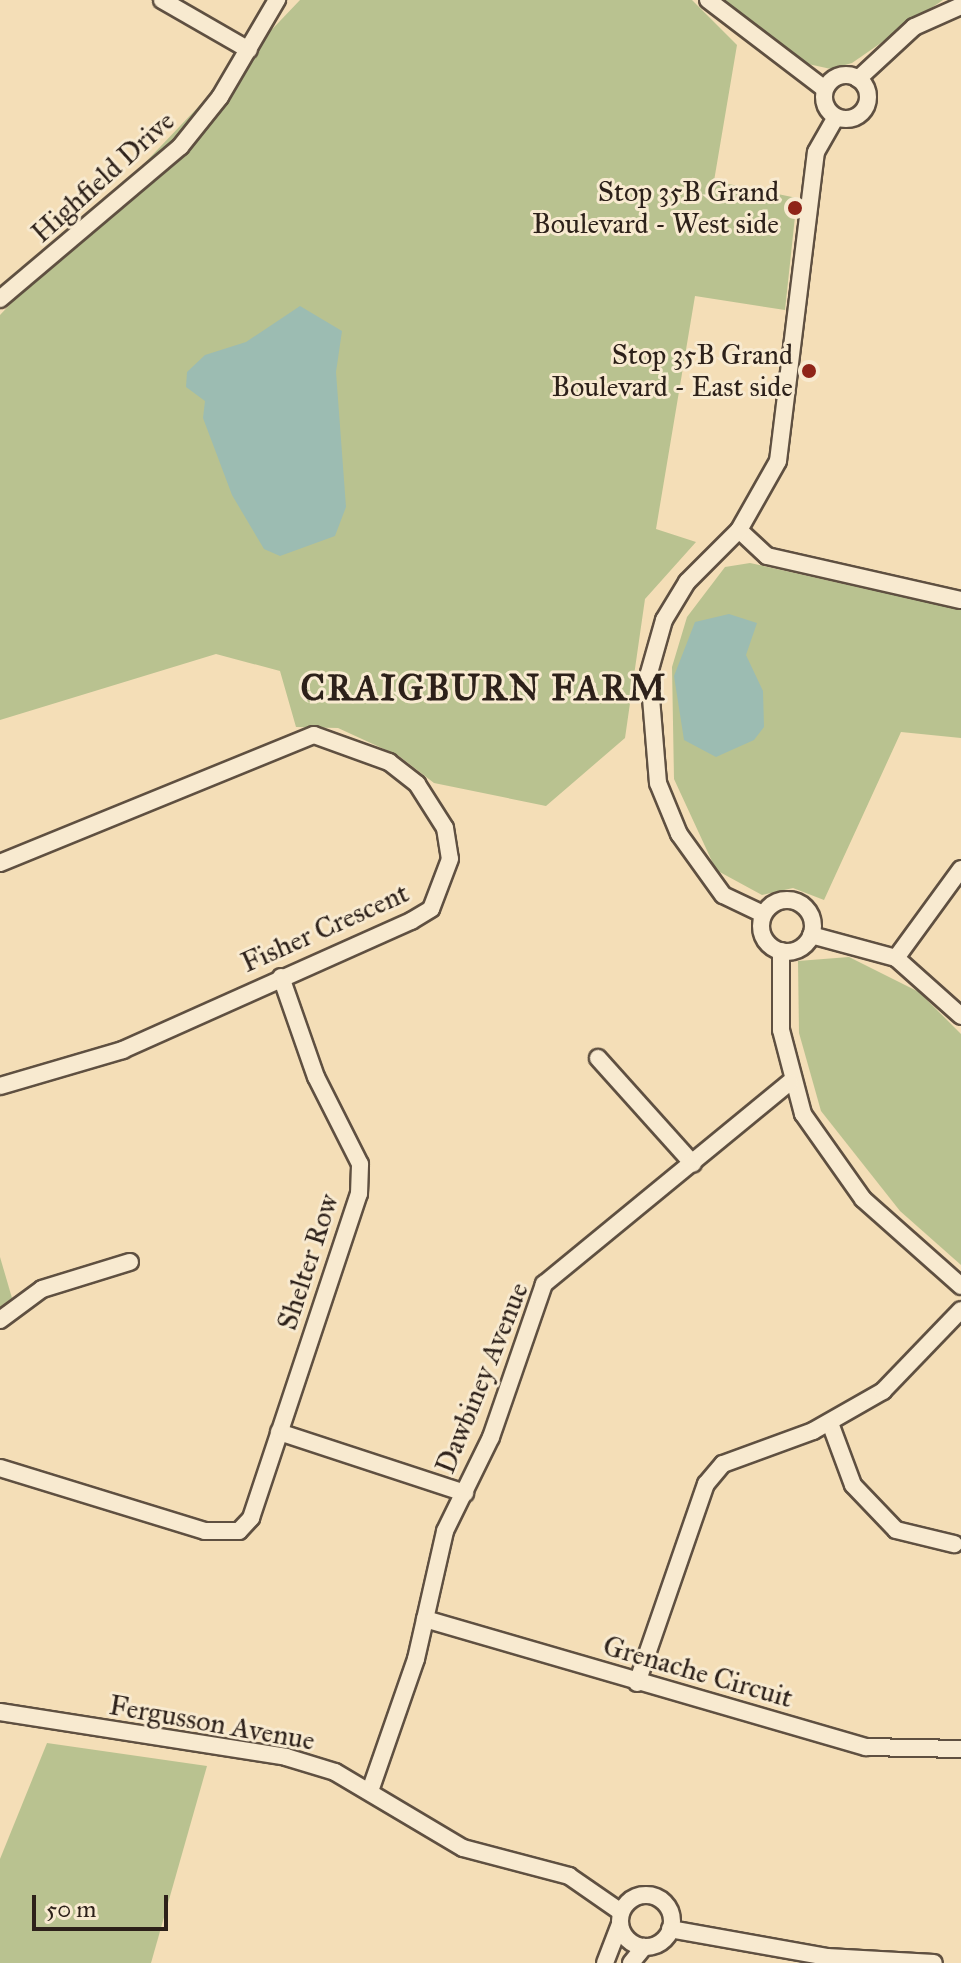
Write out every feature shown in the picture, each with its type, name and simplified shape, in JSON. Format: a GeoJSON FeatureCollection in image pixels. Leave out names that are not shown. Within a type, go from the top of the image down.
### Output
{"type":"FeatureCollection","features":[{"type":"Feature","properties":{"kind":"street"},"geometry":{"type":"LineString","coordinates":[[162,0],[249,50]]}},
{"type":"Feature","properties":{"kind":"street","name":"Highfield Drive"},"geometry":{"type":"LineString","coordinates":[[0,299],[170,158],[249,50],[277,0]]}},
{"type":"Feature","properties":{"kind":"street"},"geometry":{"type":"LineString","coordinates":[[708,0],[825,89]]}},
{"type":"Feature","properties":{"kind":"street"},"geometry":{"type":"LineString","coordinates":[[858,79],[914,27],[961,6]]}},
{"type":"Feature","properties":{"kind":"street"},"geometry":{"type":"LineString","coordinates":[[836,117],[824,102],[825,89],[839,76],[858,79]]}},
{"type":"Feature","properties":{"kind":"street"},"geometry":{"type":"LineString","coordinates":[[836,117],[857,117],[866,105],[858,79]]}},
{"type":"Feature","properties":{"kind":"street"},"geometry":{"type":"LineString","coordinates":[[763,914],[723,895],[679,834],[658,783],[649,728],[649,673],[664,620],[687,582],[739,530],[778,461],[816,152],[836,117]]}},
{"type":"Feature","properties":{"kind":"street"},"geometry":{"type":"LineString","coordinates":[[739,530],[767,556],[961,600]]}},
{"type":"Feature","properties":{"kind":"street","name":"Fisher Crescent"},"geometry":{"type":"LineString","coordinates":[[0,863],[53,846],[98,820],[292,738],[340,740],[389,762],[432,802],[445,828],[445,887],[411,921],[123,1050],[0,1086]]}},
{"type":"Feature","properties":{"kind":"street"},"geometry":{"type":"LineString","coordinates":[[896,958],[961,869]]}},
{"type":"Feature","properties":{"kind":"street"},"geometry":{"type":"LineString","coordinates":[[793,900],[807,910],[811,935],[796,950],[781,951],[763,937],[763,914],[776,902],[793,900]]}},
{"type":"Feature","properties":{"kind":"street"},"geometry":{"type":"LineString","coordinates":[[811,935],[896,958],[961,1016]]}},
{"type":"Feature","properties":{"kind":"street"},"geometry":{"type":"LineString","coordinates":[[781,951],[790,1082],[837,1170],[961,1286]]}},
{"type":"Feature","properties":{"kind":"street","name":"Shelter Row"},"geometry":{"type":"LineString","coordinates":[[0,1468],[223,1534],[239,1531],[251,1518],[359,1194],[360,1164],[316,1077],[281,977]]}},
{"type":"Feature","properties":{"kind":"street"},"geometry":{"type":"LineString","coordinates":[[598,1058],[693,1164]]}},
{"type":"Feature","properties":{"kind":"street","name":"Dawbiney Avenue"},"geometry":{"type":"LineString","coordinates":[[370,1791],[425,1619],[445,1531],[465,1493],[544,1284],[790,1082]]}},
{"type":"Feature","properties":{"kind":"street"},"geometry":{"type":"LineString","coordinates":[[0,1320],[42,1289],[130,1262]]}},
{"type":"Feature","properties":{"kind":"street"},"geometry":{"type":"LineString","coordinates":[[637,1683],[706,1484],[742,1453],[830,1423],[883,1391],[961,1310]]}},
{"type":"Feature","properties":{"kind":"street"},"geometry":{"type":"LineString","coordinates":[[830,1423],[853,1485],[896,1530],[954,1544]]}},
{"type":"Feature","properties":{"kind":"street"},"geometry":{"type":"LineString","coordinates":[[279,1432],[465,1493]]}},
{"type":"Feature","properties":{"kind":"street","name":"Grenache Circuit"},"geometry":{"type":"LineString","coordinates":[[425,1619],[866,1747],[961,1749]]}},
{"type":"Feature","properties":{"kind":"street","name":"Fergusson Avenue"},"geometry":{"type":"LineString","coordinates":[[0,1712],[286,1757],[370,1791],[463,1848],[569,1876],[620,1918]]}},
{"type":"Feature","properties":{"kind":"street"},"geometry":{"type":"LineString","coordinates":[[605,1963],[620,1918],[633,1898],[658,1898],[670,1912],[670,1929]]}},
{"type":"Feature","properties":{"kind":"street"},"geometry":{"type":"LineString","coordinates":[[620,1918],[628,1940],[644,1947]]}},
{"type":"Feature","properties":{"kind":"street"},"geometry":{"type":"LineString","coordinates":[[631,1963],[644,1947],[670,1929],[827,1957],[934,1963]]}},
{"type":"Feature","properties":{"kind":"green space"},"geometry":{"type":"Polygon","coordinates":[[[300,0],[692,0],[737,45],[714,181],[797,198],[785,310],[695,296],[656,529],[696,542],[645,599],[625,738],[546,806],[434,783],[399,756],[338,728],[296,727],[280,671],[216,654],[0,720],[0,315],[300,0]]]}},
{"type":"Feature","properties":{"kind":"green space"},"geometry":{"type":"Polygon","coordinates":[[[722,0],[943,0],[852,63],[831,69],[808,64],[722,0]]]}},
{"type":"Feature","properties":{"kind":"green space"},"geometry":{"type":"Polygon","coordinates":[[[750,563],[961,610],[961,738],[901,732],[824,900],[793,888],[762,895],[716,870],[674,779],[672,667],[687,617],[725,567],[750,563]]]}},
{"type":"Feature","properties":{"kind":"green space"},"geometry":{"type":"Polygon","coordinates":[[[849,957],[919,992],[961,1034],[961,1265],[900,1211],[821,1111],[799,1033],[798,961],[849,957]]]}},
{"type":"Feature","properties":{"kind":"green space"},"geometry":{"type":"Polygon","coordinates":[[[0,1257],[12,1298],[0,1307],[0,1257]]]}},
{"type":"Feature","properties":{"kind":"green space"},"geometry":{"type":"Polygon","coordinates":[[[47,1743],[207,1766],[151,1963],[0,1963],[0,1859],[47,1743]]]}},
{"type":"Feature","properties":{"kind":"water"},"geometry":{"type":"Polygon","coordinates":[[[300,306],[342,331],[336,372],[346,507],[335,536],[280,556],[264,549],[232,495],[203,418],[205,401],[186,387],[187,372],[205,355],[246,342],[300,306]]]}},
{"type":"Feature","properties":{"kind":"water"},"geometry":{"type":"Polygon","coordinates":[[[729,614],[757,623],[746,655],[763,691],[764,727],[754,740],[716,757],[684,740],[674,676],[695,622],[729,614]]]}},
{"type":"Feature","properties":{"kind":"place","name":"Stop 35B Grand Boulevard - West side"},"geometry":{"type":"Point","coordinates":[795,208]}},
{"type":"Feature","properties":{"kind":"place","name":"Stop 35B Grand Boulevard - East side"},"geometry":{"type":"Point","coordinates":[809,371]}},
{"type":"Feature","properties":{"kind":"district","name":"CRAIGBURN FARM"},"geometry":{"type":"Point","coordinates":[484,689]}}]}
